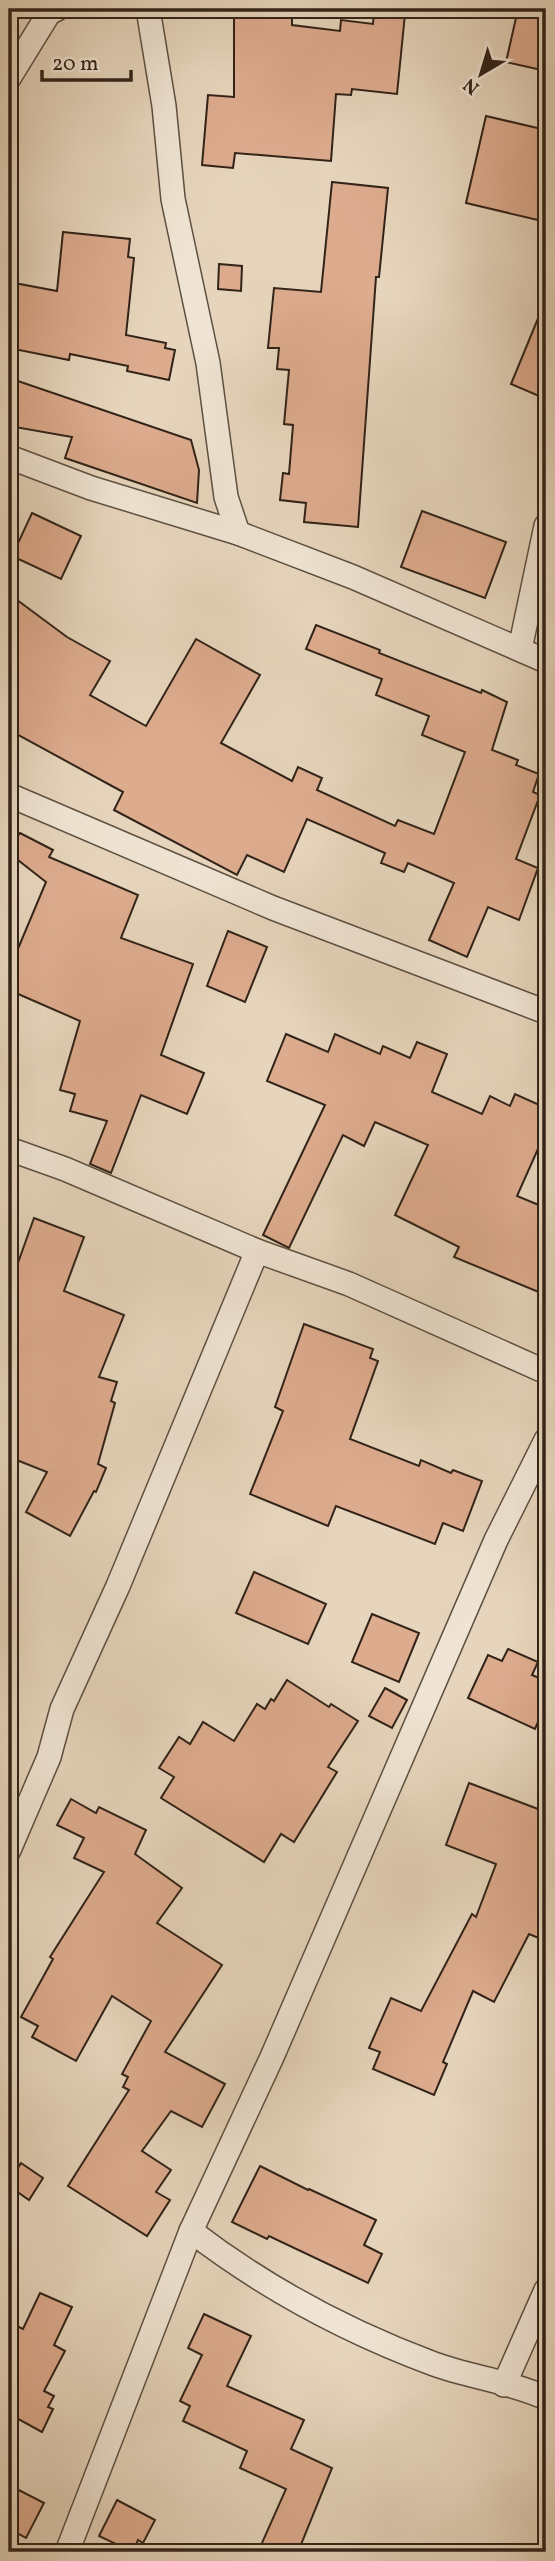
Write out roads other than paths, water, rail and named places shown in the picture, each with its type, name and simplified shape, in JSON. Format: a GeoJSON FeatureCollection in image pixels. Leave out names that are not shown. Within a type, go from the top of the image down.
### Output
{"type":"FeatureCollection","features":[{"type":"Feature","properties":{"kind":"street"},"geometry":{"type":"LineString","coordinates":[[9,78],[49,13],[57,9]]}},
{"type":"Feature","properties":{"kind":"street"},"geometry":{"type":"LineString","coordinates":[[148,9],[164,106],[173,199],[208,363],[226,496],[238,533]]}},
{"type":"Feature","properties":{"kind":"street"},"geometry":{"type":"LineString","coordinates":[[9,457],[91,488],[238,533],[353,577],[546,661]]}},
{"type":"Feature","properties":{"kind":"street"},"geometry":{"type":"LineString","coordinates":[[520,649],[546,526]]}},
{"type":"Feature","properties":{"kind":"street"},"geometry":{"type":"LineString","coordinates":[[9,795],[273,908],[546,1012]]}},
{"type":"Feature","properties":{"kind":"street"},"geometry":{"type":"LineString","coordinates":[[9,1149],[65,1169],[257,1251],[349,1284],[546,1372]]}},
{"type":"Feature","properties":{"kind":"street"},"geometry":{"type":"LineString","coordinates":[[9,1850],[49,1756],[62,1709],[118,1586],[257,1251]]}},
{"type":"Feature","properties":{"kind":"street"},"geometry":{"type":"LineString","coordinates":[[68,2552],[191,2231],[278,2045],[496,1540],[546,1440]]}},
{"type":"Feature","properties":{"kind":"street"},"geometry":{"type":"LineString","coordinates":[[191,2231],[221,2254],[346,2328],[436,2364],[546,2398]]}},
{"type":"Feature","properties":{"kind":"street"},"geometry":{"type":"LineString","coordinates":[[504,2385],[546,2290]]}}]}
